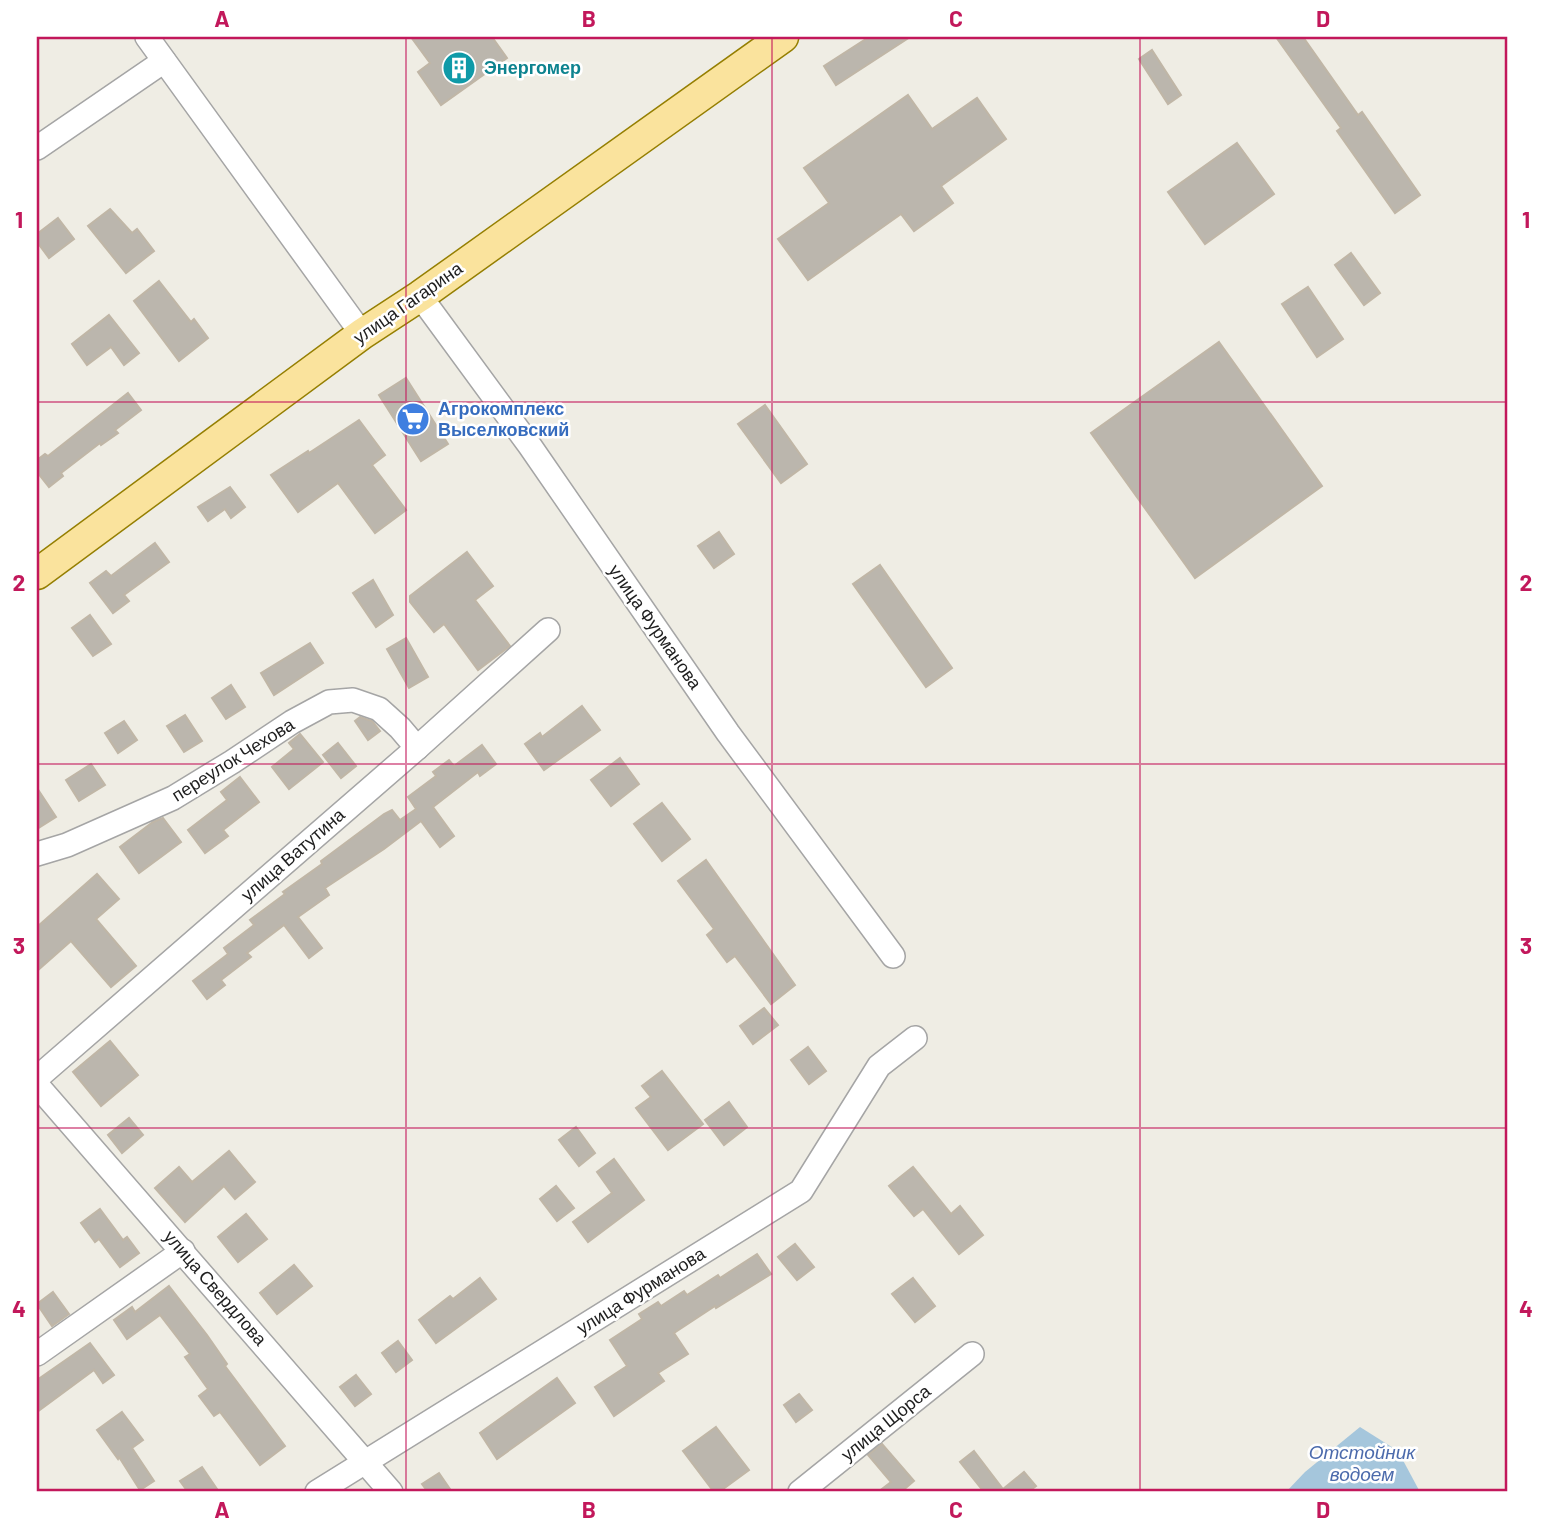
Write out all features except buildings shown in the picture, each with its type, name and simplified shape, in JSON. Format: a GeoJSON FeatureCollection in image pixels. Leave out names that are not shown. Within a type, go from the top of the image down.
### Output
{"type":"FeatureCollection","features":[{"type":"Feature","properties":{"kind":"main road","name":"улица Гагарина"},"geometry":{"type":"LineString","coordinates":[[37,574],[362,334],[420,296],[783,37]]}},
{"type":"Feature","properties":{"kind":"street"},"geometry":{"type":"LineString","coordinates":[[147,37],[362,334]]}},
{"type":"Feature","properties":{"kind":"street"},"geometry":{"type":"LineString","coordinates":[[37,148],[164,61]]}},
{"type":"Feature","properties":{"kind":"street","name":"улица Фурманова"},"geometry":{"type":"LineString","coordinates":[[420,296],[530,446],[728,733],[893,956]]}},
{"type":"Feature","properties":{"kind":"street","name":"улица Ватутина"},"geometry":{"type":"LineString","coordinates":[[37,1078],[417,748],[548,630]]}},
{"type":"Feature","properties":{"kind":"street","name":"переулок Чехова"},"geometry":{"type":"LineString","coordinates":[[37,854],[67,845],[173,798],[292,722],[329,702],[353,700],[379,709],[400,727],[417,748]]}},
{"type":"Feature","properties":{"kind":"street","name":"улица Фурманова"},"geometry":{"type":"LineString","coordinates":[[317,1492],[801,1191],[879,1066],[915,1038]]}},
{"type":"Feature","properties":{"kind":"street","name":"улица Свердлова"},"geometry":{"type":"LineString","coordinates":[[37,1084],[391,1492]]}},
{"type":"Feature","properties":{"kind":"street"},"geometry":{"type":"LineString","coordinates":[[37,1354],[183,1251]]}},
{"type":"Feature","properties":{"kind":"street","name":"улица Щорса"},"geometry":{"type":"LineString","coordinates":[[800,1492],[972,1354]]}},
{"type":"Feature","properties":{"kind":"water","name":"Отстойник водоем"},"geometry":{"type":"Polygon","coordinates":[[[1360,1427],[1398,1451],[1420,1492],[1286,1492],[1305,1472],[1360,1427]]]}},
{"type":"Feature","properties":{"kind":"place","name":"Энергомер"},"geometry":{"type":"Point","coordinates":[459,68]}},
{"type":"Feature","properties":{"kind":"place","name":"Агрокомплекс Выселковский"},"geometry":{"type":"Point","coordinates":[413,419]}}]}
